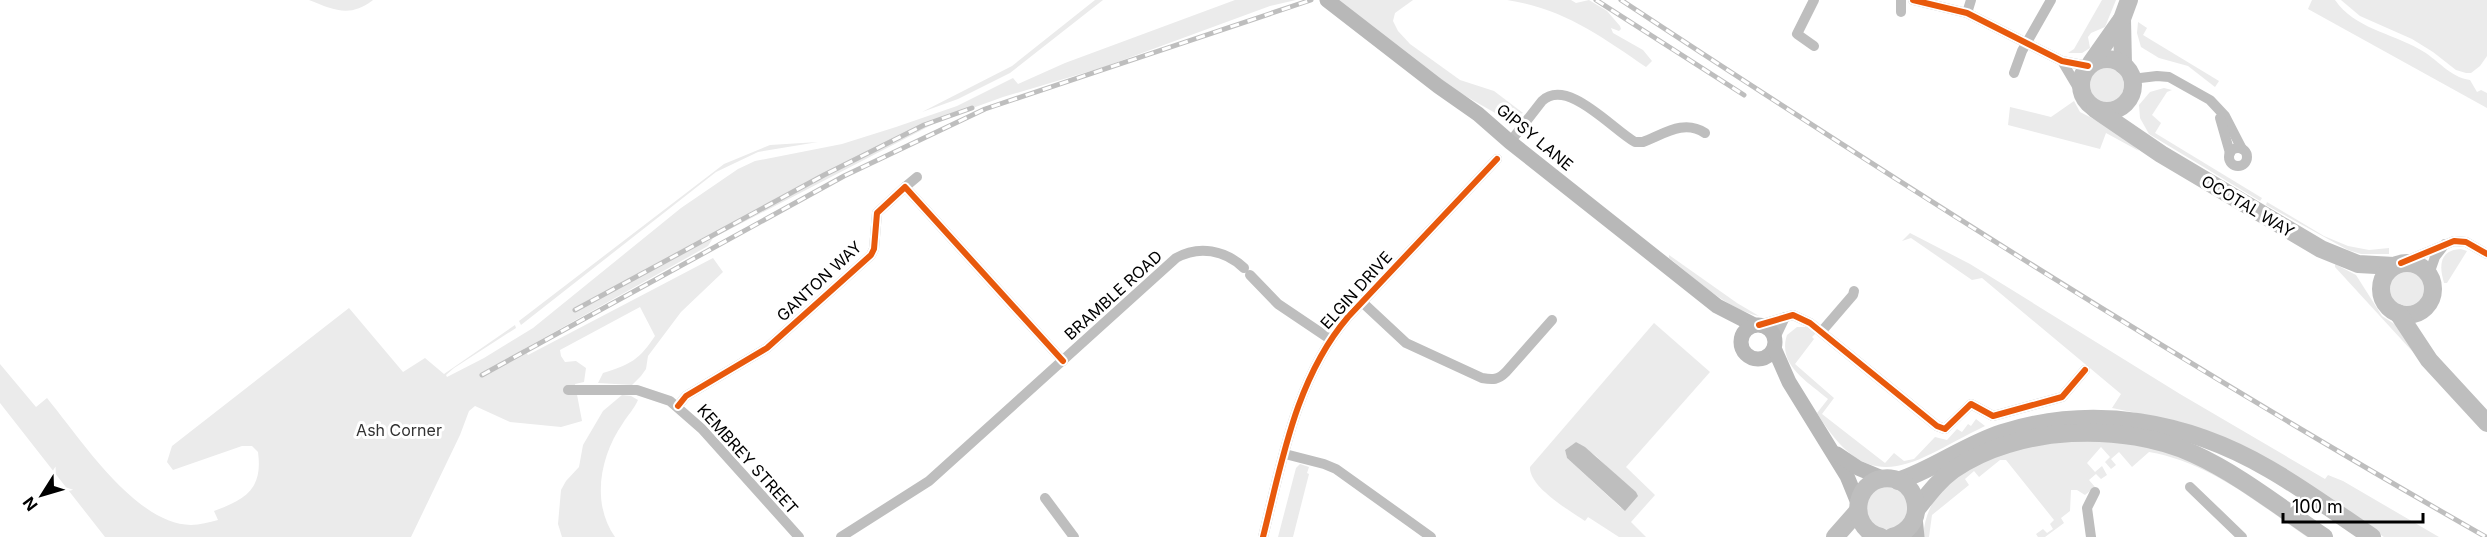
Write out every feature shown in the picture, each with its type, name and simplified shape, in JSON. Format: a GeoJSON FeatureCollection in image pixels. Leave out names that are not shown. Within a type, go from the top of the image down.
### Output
{"type":"FeatureCollection","features":[{"type":"Feature","properties":{"kind":"main road"},"geometry":{"type":"LineString","coordinates":[[2130,0],[2122,19],[2081,78],[2082,93],[2095,109],[2116,110],[2130,98]]}},
{"type":"Feature","properties":{"kind":"main road","name":"GIPSY LANE"},"geometry":{"type":"LineString","coordinates":[[1330,2],[1429,80],[1478,114],[1577,196],[1717,306],[1756,325]]}},
{"type":"Feature","properties":{"kind":"main road"},"geometry":{"type":"LineString","coordinates":[[2122,19],[2132,119],[2142,141]]}},
{"type":"Feature","properties":{"kind":"main road"},"geometry":{"type":"LineString","coordinates":[[2090,65],[2109,59],[2128,72]]}},
{"type":"Feature","properties":{"kind":"main road","name":"OCOTAL WAY"},"geometry":{"type":"LineString","coordinates":[[2095,109],[2142,141],[2321,249],[2358,264],[2398,264]]}},
{"type":"Feature","properties":{"kind":"main road","name":"OCOTAL WAY"},"geometry":{"type":"LineString","coordinates":[[2358,264],[2381,291]]}},
{"type":"Feature","properties":{"kind":"main road"},"geometry":{"type":"LineString","coordinates":[[2422,347],[2427,306],[2433,291],[2428,274],[2417,264],[2398,264],[2383,277],[2381,291],[2386,304],[2398,313],[2429,360],[2487,423]]}},
{"type":"Feature","properties":{"kind":"main road","name":"GIPSY LANE"},"geometry":{"type":"LineString","coordinates":[[1717,306],[1742,343]]}},
{"type":"Feature","properties":{"kind":"main road"},"geometry":{"type":"LineString","coordinates":[[2398,313],[2414,314],[2427,306]]}},
{"type":"Feature","properties":{"kind":"main road"},"geometry":{"type":"LineString","coordinates":[[1789,382],[1760,358],[1749,356],[1742,343],[1746,330],[1756,325],[1771,330],[1789,382],[1834,452],[1850,482],[1863,526],[1880,537]]}},
{"type":"Feature","properties":{"kind":"main road"},"geometry":{"type":"LineString","coordinates":[[1760,358],[1771,353],[1774,343]]}},
{"type":"Feature","properties":{"kind":"main road"},"geometry":{"type":"LineString","coordinates":[[1835,537],[1857,507],[1866,487],[1923,471],[1977,443],[2035,424],[2090,417],[2134,421],[2182,431],[2253,460],[2372,537]]}},
{"type":"Feature","properties":{"kind":"main road"},"geometry":{"type":"LineString","coordinates":[[1892,537],[1905,531],[1945,476],[1985,453],[2016,443],[2057,435],[2114,434],[2153,440],[2201,457],[2324,537]]}},
{"type":"Feature","properties":{"kind":"main road"},"geometry":{"type":"LineString","coordinates":[[1834,452],[1858,468],[1907,486],[1913,494],[1917,537]]}},
{"type":"Feature","properties":{"kind":"street"},"geometry":{"type":"LineString","coordinates":[[1814,0],[1797,34],[1814,46]]}},
{"type":"Feature","properties":{"kind":"street"},"geometry":{"type":"LineString","coordinates":[[1900,12],[1901,0]]}},
{"type":"Feature","properties":{"kind":"street"},"geometry":{"type":"LineString","coordinates":[[1913,0],[1967,13],[2062,61],[2090,65]]}},
{"type":"Feature","properties":{"kind":"street"},"geometry":{"type":"LineString","coordinates":[[1967,13],[1971,0]]}},
{"type":"Feature","properties":{"kind":"street"},"geometry":{"type":"LineString","coordinates":[[2014,73],[2020,54],[2051,0]]}},
{"type":"Feature","properties":{"kind":"street"},"geometry":{"type":"LineString","coordinates":[[2062,61],[2082,93]]}},
{"type":"Feature","properties":{"kind":"street"},"geometry":{"type":"LineString","coordinates":[[2128,72],[2169,77],[2179,81],[2200,96],[2220,118],[2231,162],[2238,165],[2246,159],[2223,112],[2210,100],[2200,96]]}},
{"type":"Feature","properties":{"kind":"street"},"geometry":{"type":"LineString","coordinates":[[1510,142],[1542,101],[1557,93],[1576,99],[1635,142],[1643,142],[1688,125],[1705,133]]}},
{"type":"Feature","properties":{"kind":"street","name":"ELGIN DRIVE"},"geometry":{"type":"LineString","coordinates":[[1263,537],[1306,384],[1330,339],[1497,159]]}},
{"type":"Feature","properties":{"kind":"street","name":"GANTON WAY"},"geometry":{"type":"LineString","coordinates":[[678,406],[686,396],[767,348],[871,255],[874,249],[877,213],[918,177]]}},
{"type":"Feature","properties":{"kind":"street"},"geometry":{"type":"LineString","coordinates":[[905,187],[1063,361]]}},
{"type":"Feature","properties":{"kind":"street"},"geometry":{"type":"LineString","coordinates":[[2398,264],[2445,244],[2466,242],[2487,254]]}},
{"type":"Feature","properties":{"kind":"street"},"geometry":{"type":"LineString","coordinates":[[2428,274],[2435,257],[2445,244]]}},
{"type":"Feature","properties":{"kind":"street","name":"BRAMBLE ROAD"},"geometry":{"type":"LineString","coordinates":[[841,537],[929,481],[1156,276],[1184,254],[1202,251],[1223,254],[1235,260],[1278,304],[1330,339]]}},
{"type":"Feature","properties":{"kind":"street"},"geometry":{"type":"LineString","coordinates":[[1822,331],[1853,296],[1854,291]]}},
{"type":"Feature","properties":{"kind":"street"},"geometry":{"type":"LineString","coordinates":[[1362,302],[1406,343],[1491,380],[1501,377],[1552,320]]}},
{"type":"Feature","properties":{"kind":"street"},"geometry":{"type":"LineString","coordinates":[[1756,325],[1793,315],[1798,317],[1822,331],[1937,426],[1945,429],[1971,404],[1993,416],[2060,398],[2069,391],[2085,370]]}},
{"type":"Feature","properties":{"kind":"street"},"geometry":{"type":"LineString","coordinates":[[1774,343],[1785,317]]}},
{"type":"Feature","properties":{"kind":"street","name":"KEMBREY STREET"},"geometry":{"type":"LineString","coordinates":[[568,390],[638,390],[661,397],[678,406],[702,429],[799,537]]}},
{"type":"Feature","properties":{"kind":"street"},"geometry":{"type":"LineString","coordinates":[[1285,454],[1336,469],[1431,537]]}},
{"type":"Feature","properties":{"kind":"street"},"geometry":{"type":"LineString","coordinates":[[2190,487],[2241,537]]}},
{"type":"Feature","properties":{"kind":"street"},"geometry":{"type":"LineString","coordinates":[[2091,537],[2081,507],[2095,492]]}},
{"type":"Feature","properties":{"kind":"street"},"geometry":{"type":"LineString","coordinates":[[1044,498],[1074,537]]}},
{"type":"Feature","properties":{"kind":"green space"},"geometry":{"type":"Polygon","coordinates":[[[309,0],[373,0],[365,6],[349,11],[334,9],[309,0]]]}},
{"type":"Feature","properties":{"kind":"green space"},"geometry":{"type":"Polygon","coordinates":[[[1095,0],[1103,0],[1010,73],[958,99],[922,112],[1012,66],[1095,0]]]}},
{"type":"Feature","properties":{"kind":"green space","name":"Ash Corner"},"geometry":{"type":"Polygon","coordinates":[[[1235,0],[1296,0],[1270,6],[1104,67],[1003,97],[945,118],[713,238],[708,246],[524,349],[528,355],[713,258],[723,272],[681,312],[648,356],[646,369],[632,385],[598,383],[603,373],[627,364],[639,356],[655,336],[640,307],[560,350],[565,362],[576,361],[586,368],[584,382],[575,384],[582,421],[561,427],[510,422],[475,406],[469,411],[460,435],[411,537],[105,537],[0,403],[0,364],[36,407],[47,398],[110,476],[150,510],[170,521],[191,525],[218,520],[214,511],[243,497],[255,484],[259,465],[258,452],[252,446],[242,446],[173,470],[167,462],[172,446],[349,308],[403,372],[425,358],[444,374],[515,325],[516,328],[454,368],[446,375],[447,377],[484,358],[533,328],[681,208],[738,169],[755,161],[842,144],[896,127],[957,106],[1013,78],[1018,84],[1065,63],[1235,0]]]}},
{"type":"Feature","properties":{"kind":"green space"},"geometry":{"type":"Polygon","coordinates":[[[1336,0],[1413,0],[1395,13],[1393,21],[1398,31],[1410,44],[1460,80],[1494,91],[1523,113],[1508,118],[1455,90],[1336,0]]]}},
{"type":"Feature","properties":{"kind":"green space"},"geometry":{"type":"Polygon","coordinates":[[[1507,0],[1571,0],[1576,3],[1589,0],[1607,11],[1620,26],[1619,31],[1611,28],[1613,33],[1643,50],[1652,61],[1646,67],[1580,25],[1546,9],[1507,0]]]}},
{"type":"Feature","properties":{"kind":"green space"},"geometry":{"type":"Polygon","coordinates":[[[2102,0],[2116,0],[2105,27],[2091,33],[2088,37],[2090,48],[2082,53],[2068,53],[2074,49],[2102,0]]]}},
{"type":"Feature","properties":{"kind":"green space"},"geometry":{"type":"Polygon","coordinates":[[[2312,0],[2335,0],[2352,17],[2363,24],[2408,43],[2426,53],[2450,72],[2470,80],[2477,92],[2481,90],[2487,93],[2487,108],[2308,9],[2312,0]]]}},
{"type":"Feature","properties":{"kind":"green space"},"geometry":{"type":"Polygon","coordinates":[[[2341,0],[2487,0],[2487,56],[2471,73],[2456,70],[2412,39],[2360,16],[2341,0]]]}},
{"type":"Feature","properties":{"kind":"green space"},"geometry":{"type":"Polygon","coordinates":[[[2138,22],[2147,28],[2143,35],[2219,81],[2215,87],[2188,66],[2159,58],[2141,47],[2137,33],[2138,22]]]}},
{"type":"Feature","properties":{"kind":"green space"},"geometry":{"type":"Polygon","coordinates":[[[2106,67],[2119,72],[2124,85],[2119,98],[2106,103],[2093,98],[2088,85],[2093,72],[2106,67]]]}},
{"type":"Feature","properties":{"kind":"green space"},"geometry":{"type":"Polygon","coordinates":[[[2164,88],[2172,90],[2167,92],[2152,115],[2161,123],[2155,133],[2262,198],[2260,201],[2149,134],[2140,118],[2139,105],[2150,92],[2164,88]]]}},
{"type":"Feature","properties":{"kind":"green space"},"geometry":{"type":"Polygon","coordinates":[[[2074,101],[2080,112],[2121,133],[2139,151],[2106,133],[2100,149],[2008,125],[2010,107],[2051,117],[2074,101]]]}},
{"type":"Feature","properties":{"kind":"green space"},"geometry":{"type":"Polygon","coordinates":[[[818,142],[758,152],[716,172],[521,325],[519,321],[724,164],[770,145],[818,142]]]}},
{"type":"Feature","properties":{"kind":"green space"},"geometry":{"type":"Polygon","coordinates":[[[2267,202],[2324,236],[2348,246],[2369,250],[2389,248],[2389,254],[2361,254],[2348,250],[2266,205],[2267,202]]]}},
{"type":"Feature","properties":{"kind":"green space"},"geometry":{"type":"Polygon","coordinates":[[[1910,233],[1970,264],[2180,394],[2325,479],[2328,475],[2343,481],[2439,537],[2384,537],[2314,490],[2181,422],[2112,408],[2121,394],[1982,278],[1972,280],[1911,238],[1902,241],[1910,233]]]}},
{"type":"Feature","properties":{"kind":"green space"},"geometry":{"type":"Polygon","coordinates":[[[2461,249],[2467,251],[2447,283],[2444,283],[2441,271],[2442,260],[2448,252],[2461,249]]]}},
{"type":"Feature","properties":{"kind":"green space"},"geometry":{"type":"Polygon","coordinates":[[[1669,255],[1759,316],[1723,300],[1669,258],[1669,255]]]}},
{"type":"Feature","properties":{"kind":"green space"},"geometry":{"type":"Polygon","coordinates":[[[2335,264],[2356,275],[2382,316],[2399,327],[2412,351],[2335,267],[2335,264]]]}},
{"type":"Feature","properties":{"kind":"green space"},"geometry":{"type":"Polygon","coordinates":[[[2407,271],[2420,276],[2425,289],[2420,302],[2407,307],[2394,302],[2389,289],[2394,276],[2407,271]]]}},
{"type":"Feature","properties":{"kind":"green space"},"geometry":{"type":"Polygon","coordinates":[[[1654,323],[1710,372],[1626,467],[1655,495],[1631,522],[1646,537],[1619,537],[1588,517],[1585,521],[1543,490],[1531,475],[1530,467],[1654,323]],[[1576,442],[1565,450],[1567,458],[1621,508],[1637,496],[1596,456],[1576,442]]]}},
{"type":"Feature","properties":{"kind":"green space"},"geometry":{"type":"Polygon","coordinates":[[[1797,327],[1808,327],[1816,333],[1795,364],[1834,398],[1822,414],[1885,463],[1894,453],[1904,461],[1914,459],[1935,437],[1947,440],[1957,429],[1962,432],[1976,419],[1985,426],[1915,461],[1895,466],[1875,466],[1856,458],[1837,441],[1817,413],[1828,399],[1796,372],[1790,364],[1785,346],[1787,335],[1797,327]]]}},
{"type":"Feature","properties":{"kind":"green space"},"geometry":{"type":"Polygon","coordinates":[[[622,395],[638,400],[615,436],[601,480],[603,509],[615,537],[562,537],[558,524],[561,490],[579,467],[583,445],[603,411],[622,395]]]}},
{"type":"Feature","properties":{"kind":"green space"},"geometry":{"type":"Polygon","coordinates":[[[2043,441],[2133,441],[2194,459],[2315,537],[2307,537],[2252,498],[2192,465],[2149,452],[2132,467],[2119,452],[2111,459],[2116,465],[2111,469],[2105,462],[2110,457],[2101,447],[2087,463],[2095,472],[2102,466],[2107,475],[2101,479],[2096,474],[2089,480],[2095,487],[2085,495],[2077,490],[2071,490],[2070,511],[2061,518],[2064,523],[2045,537],[2038,537],[2036,534],[2043,529],[2047,533],[2053,529],[2050,524],[2054,520],[2006,460],[2000,460],[1979,477],[1974,471],[1965,479],[1969,485],[1932,515],[1929,537],[1923,537],[1927,515],[1936,497],[1949,482],[1983,462],[2043,441]]]}},
{"type":"Feature","properties":{"kind":"green space"},"geometry":{"type":"Polygon","coordinates":[[[1300,464],[1309,467],[1307,473],[1309,474],[1293,537],[1278,537],[1296,468],[1300,464]]]}},
{"type":"Feature","properties":{"kind":"green space"},"geometry":{"type":"Polygon","coordinates":[[[1887,487],[1902,493],[1908,508],[1902,523],[1887,529],[1872,523],[1866,508],[1872,493],[1887,487]]]}},
{"type":"Feature","properties":{"kind":"shaded area"},"geometry":{"type":"Polygon","coordinates":[[[1576,442],[1585,447],[1636,492],[1638,496],[1625,511],[1567,458],[1565,450],[1576,442]]]}},
{"type":"Feature","properties":{"kind":"railway"},"geometry":{"type":"LineString","coordinates":[[482,375],[844,176],[985,109],[1311,0]]}},
{"type":"Feature","properties":{"kind":"railway"},"geometry":{"type":"LineString","coordinates":[[1596,0],[1744,95]]}},
{"type":"Feature","properties":{"kind":"railway"},"geometry":{"type":"LineString","coordinates":[[1621,0],[2049,276],[2266,409],[2486,537]]}},
{"type":"Feature","properties":{"kind":"railway"},"geometry":{"type":"LineString","coordinates":[[575,310],[824,175],[924,125],[972,108]]}},
{"type":"Feature","properties":{"kind":"cycle path"},"geometry":{"type":"LineString","coordinates":[[1913,0],[1967,13],[2062,61],[2088,66]]}},
{"type":"Feature","properties":{"kind":"cycle path"},"geometry":{"type":"LineString","coordinates":[[1263,537],[1293,421],[1315,366],[1330,341],[1348,317],[1497,159]]}},
{"type":"Feature","properties":{"kind":"cycle path"},"geometry":{"type":"LineString","coordinates":[[678,406],[686,396],[767,348],[871,255],[874,249],[877,213],[905,187],[1063,361]]}},
{"type":"Feature","properties":{"kind":"cycle path"},"geometry":{"type":"LineString","coordinates":[[2401,263],[2454,241],[2466,242],[2487,254]]}},
{"type":"Feature","properties":{"kind":"cycle path"},"geometry":{"type":"LineString","coordinates":[[1759,325],[1793,315],[1810,323],[1937,426],[1945,429],[1971,404],[1993,416],[2062,397],[2085,370]]}}]}
